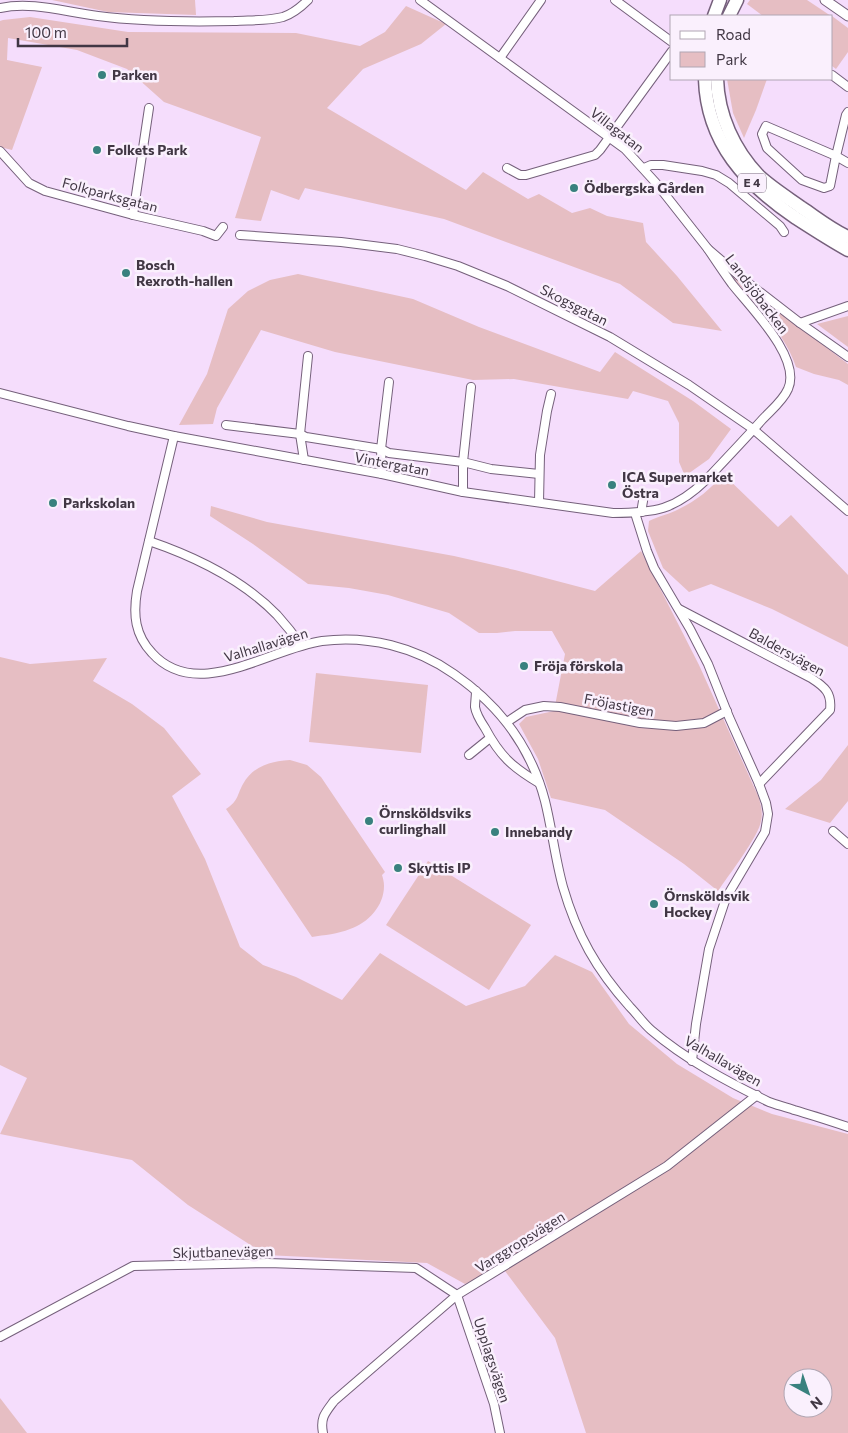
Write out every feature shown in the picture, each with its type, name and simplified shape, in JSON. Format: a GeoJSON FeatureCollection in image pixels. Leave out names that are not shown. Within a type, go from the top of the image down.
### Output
{"type":"FeatureCollection","features":[{"type":"Feature","properties":{"kind":"highway"},"geometry":{"type":"LineString","coordinates":[[714,15],[720,0]]}},
{"type":"Feature","properties":{"kind":"highway"},"geometry":{"type":"LineString","coordinates":[[730,15],[737,0]]}},
{"type":"Feature","properties":{"kind":"highway","name":"E 4"},"geometry":{"type":"LineString","coordinates":[[705,80],[708,105],[714,124],[724,148],[739,170],[750,182],[780,207],[848,250]]}},
{"type":"Feature","properties":{"kind":"highway","name":"E 4"},"geometry":{"type":"LineString","coordinates":[[716,80],[719,103],[724,120],[738,149],[748,162],[772,187],[816,218],[848,237]]}},
{"type":"Feature","properties":{"kind":"street"},"geometry":{"type":"LineString","coordinates":[[0,8],[15,6],[44,7],[143,21],[207,22],[276,18],[296,11],[308,0]]}},
{"type":"Feature","properties":{"kind":"street","name":"Villagatan"},"geometry":{"type":"LineString","coordinates":[[420,0],[625,149],[644,168],[708,249],[743,280],[848,357]]}},
{"type":"Feature","properties":{"kind":"street"},"geometry":{"type":"LineString","coordinates":[[500,58],[542,0]]}},
{"type":"Feature","properties":{"kind":"street"},"geometry":{"type":"LineString","coordinates":[[616,0],[670,40]]}},
{"type":"Feature","properties":{"kind":"street"},"geometry":{"type":"LineString","coordinates":[[825,0],[837,3],[848,16]]}},
{"type":"Feature","properties":{"kind":"street"},"geometry":{"type":"LineString","coordinates":[[507,168],[520,175],[526,175],[591,156],[600,150],[670,54]]}},
{"type":"Feature","properties":{"kind":"street"},"geometry":{"type":"LineString","coordinates":[[833,76],[848,87]]}},
{"type":"Feature","properties":{"kind":"street"},"geometry":{"type":"LineString","coordinates":[[133,215],[149,108]]}},
{"type":"Feature","properties":{"kind":"street"},"geometry":{"type":"LineString","coordinates":[[848,112],[836,156],[830,186],[824,188],[802,180],[767,148],[762,134],[766,126],[836,156],[848,163]]}},
{"type":"Feature","properties":{"kind":"street","name":"Folkparksgatan"},"geometry":{"type":"LineString","coordinates":[[0,151],[24,179],[35,187],[60,196],[203,231],[216,236],[223,226]]}},
{"type":"Feature","properties":{"kind":"street"},"geometry":{"type":"LineString","coordinates":[[644,168],[651,165],[664,165],[716,175],[729,183],[780,226],[784,232]]}},
{"type":"Feature","properties":{"kind":"street","name":"Skogsgatan"},"geometry":{"type":"LineString","coordinates":[[240,235],[341,242],[397,249],[477,273],[529,296],[610,338],[689,385],[753,429],[848,511]]}},
{"type":"Feature","properties":{"kind":"street","name":"Landsjöbacken"},"geometry":{"type":"LineString","coordinates":[[708,249],[731,283],[772,334],[786,356],[789,366],[789,387],[778,403],[753,429]]}},
{"type":"Feature","properties":{"kind":"street"},"geometry":{"type":"LineString","coordinates":[[800,323],[848,306]]}},
{"type":"Feature","properties":{"kind":"street"},"geometry":{"type":"LineString","coordinates":[[304,460],[300,434],[308,356]]}},
{"type":"Feature","properties":{"kind":"street"},"geometry":{"type":"LineString","coordinates":[[382,474],[381,449],[389,382]]}},
{"type":"Feature","properties":{"kind":"street"},"geometry":{"type":"LineString","coordinates":[[463,492],[463,462],[471,387]]}},
{"type":"Feature","properties":{"kind":"street","name":"Vintergatan"},"geometry":{"type":"LineString","coordinates":[[0,393],[174,436],[382,474],[463,492],[613,513],[639,513],[659,510],[687,497],[706,480],[753,429]]}},
{"type":"Feature","properties":{"kind":"street"},"geometry":{"type":"LineString","coordinates":[[539,502],[540,455],[551,394]]}},
{"type":"Feature","properties":{"kind":"street"},"geometry":{"type":"LineString","coordinates":[[226,424],[300,434],[306,437],[381,449],[389,453],[463,462],[491,469],[540,474]]}},
{"type":"Feature","properties":{"kind":"street","name":"Valhallavägen"},"geometry":{"type":"LineString","coordinates":[[174,436],[135,605],[138,632],[150,652],[164,664],[182,672],[205,674],[238,668],[301,645],[322,641],[361,640],[392,645],[417,653],[454,674],[476,691],[507,722],[523,746],[545,800],[562,885],[582,939],[591,956],[614,989],[649,1029],[692,1061],[771,1102],[848,1127]]}},
{"type":"Feature","properties":{"kind":"street"},"geometry":{"type":"LineString","coordinates":[[644,495],[639,513],[647,551],[654,568],[708,664],[759,784],[768,814],[765,832],[726,898],[709,949],[696,1024],[692,1061]]}},
{"type":"Feature","properties":{"kind":"street"},"geometry":{"type":"LineString","coordinates":[[149,541],[193,558],[247,589],[276,614],[301,645]]}},
{"type":"Feature","properties":{"kind":"street","name":"Baldersvägen"},"geometry":{"type":"LineString","coordinates":[[677,608],[812,678],[823,685],[831,700],[830,710],[759,784]]}},
{"type":"Feature","properties":{"kind":"street"},"geometry":{"type":"LineString","coordinates":[[476,691],[475,707],[490,738],[506,759],[520,772],[539,783]]}},
{"type":"Feature","properties":{"kind":"street","name":"Fröjastigen"},"geometry":{"type":"LineString","coordinates":[[507,722],[526,710],[544,706],[560,707],[653,725],[676,726],[704,723],[727,711]]}},
{"type":"Feature","properties":{"kind":"street"},"geometry":{"type":"LineString","coordinates":[[469,755],[490,738]]}},
{"type":"Feature","properties":{"kind":"street"},"geometry":{"type":"LineString","coordinates":[[833,831],[848,844]]}},
{"type":"Feature","properties":{"kind":"street","name":"Varggropsvägen"},"geometry":{"type":"LineString","coordinates":[[323,1433],[321,1424],[324,1413],[334,1401],[457,1294],[667,1166],[757,1095]]}},
{"type":"Feature","properties":{"kind":"street","name":"Skjutbanevägen"},"geometry":{"type":"LineString","coordinates":[[0,1337],[133,1266],[268,1264],[416,1268],[457,1294]]}},
{"type":"Feature","properties":{"kind":"street","name":"Upplagsvägen"},"geometry":{"type":"LineString","coordinates":[[457,1294],[494,1404],[500,1433]]}},
{"type":"Feature","properties":{"kind":"green space"},"geometry":{"type":"Polygon","coordinates":[[[52,0],[195,0],[196,15],[108,12],[52,0]]]}},
{"type":"Feature","properties":{"kind":"green space"},"geometry":{"type":"Polygon","coordinates":[[[750,0],[807,0],[830,15],[762,15],[747,4],[750,0]]]}},
{"type":"Feature","properties":{"kind":"green space"},"geometry":{"type":"Polygon","coordinates":[[[406,6],[446,24],[421,44],[363,69],[327,108],[466,190],[483,172],[528,199],[539,194],[572,213],[590,208],[607,216],[643,223],[646,242],[722,331],[673,323],[620,284],[444,219],[305,188],[299,200],[271,190],[261,221],[235,218],[261,137],[164,102],[127,69],[77,50],[8,38],[7,60],[42,67],[12,150],[0,147],[0,21],[30,17],[128,32],[296,33],[360,46],[385,32],[406,6]]]}},
{"type":"Feature","properties":{"kind":"green space"},"geometry":{"type":"Polygon","coordinates":[[[833,17],[848,28],[848,52],[836,69],[833,67],[833,17]]]}},
{"type":"Feature","properties":{"kind":"green space"},"geometry":{"type":"Polygon","coordinates":[[[727,80],[767,80],[744,138],[733,113],[727,80]]]}},
{"type":"Feature","properties":{"kind":"green space"},"geometry":{"type":"Polygon","coordinates":[[[729,273],[848,364],[848,385],[839,380],[796,367],[791,354],[776,329],[729,273]]]}},
{"type":"Feature","properties":{"kind":"green space"},"geometry":{"type":"Polygon","coordinates":[[[298,274],[413,299],[479,327],[600,372],[615,352],[693,401],[731,429],[709,459],[685,476],[679,462],[679,423],[668,401],[633,391],[628,399],[514,379],[473,380],[335,352],[261,330],[217,408],[213,424],[179,425],[207,374],[228,309],[248,291],[270,280],[298,274]]]}},
{"type":"Feature","properties":{"kind":"green space"},"geometry":{"type":"Polygon","coordinates":[[[848,316],[848,347],[817,324],[848,316]]]}},
{"type":"Feature","properties":{"kind":"green space"},"geometry":{"type":"Polygon","coordinates":[[[723,474],[778,527],[791,515],[848,575],[848,647],[772,609],[711,584],[689,592],[663,568],[648,531],[649,521],[676,511],[691,502],[708,490],[723,474]]]}},
{"type":"Feature","properties":{"kind":"green space"},"geometry":{"type":"Polygon","coordinates":[[[211,506],[267,522],[454,556],[595,591],[641,551],[699,665],[759,798],[762,815],[759,828],[718,891],[684,864],[605,810],[551,798],[538,759],[519,724],[526,717],[554,711],[565,654],[552,631],[479,633],[449,613],[388,595],[349,588],[308,584],[253,544],[210,516],[211,506]]]}},
{"type":"Feature","properties":{"kind":"green space"},"geometry":{"type":"Polygon","coordinates":[[[0,657],[30,664],[107,658],[93,681],[132,704],[164,728],[201,774],[172,796],[205,859],[240,947],[263,965],[296,977],[342,1000],[380,953],[466,1006],[525,986],[555,955],[592,972],[629,1024],[677,1064],[733,1098],[772,1114],[848,1134],[848,1433],[586,1433],[555,1338],[502,1267],[465,1284],[427,1263],[266,1255],[188,1205],[132,1160],[0,1134],[27,1078],[0,1065],[0,657]]]}},
{"type":"Feature","properties":{"kind":"green space"},"geometry":{"type":"Polygon","coordinates":[[[316,673],[428,685],[421,753],[309,742],[316,673]]]}},
{"type":"Feature","properties":{"kind":"green space"},"geometry":{"type":"Polygon","coordinates":[[[848,745],[848,801],[830,823],[785,809],[821,780],[848,745]]]}},
{"type":"Feature","properties":{"kind":"green space"},"geometry":{"type":"Polygon","coordinates":[[[290,760],[307,765],[321,777],[385,872],[382,875],[383,893],[374,913],[363,923],[345,931],[312,937],[226,809],[235,801],[247,778],[257,769],[269,763],[290,760]]]}},
{"type":"Feature","properties":{"kind":"green space"},"geometry":{"type":"Polygon","coordinates":[[[428,861],[531,925],[489,990],[386,925],[428,861]]]}},
{"type":"Feature","properties":{"kind":"green space"},"geometry":{"type":"Polygon","coordinates":[[[0,1398],[27,1433],[0,1433],[0,1398]]]}},
{"type":"Feature","properties":{"kind":"place","name":"Parken"},"geometry":{"type":"Point","coordinates":[102,75]}},
{"type":"Feature","properties":{"kind":"place","name":"Folkets Park"},"geometry":{"type":"Point","coordinates":[97,150]}},
{"type":"Feature","properties":{"kind":"place","name":"Ödbergska Gården"},"geometry":{"type":"Point","coordinates":[574,188]}},
{"type":"Feature","properties":{"kind":"place","name":"Bosch Rexroth-hallen"},"geometry":{"type":"Point","coordinates":[126,273]}},
{"type":"Feature","properties":{"kind":"place","name":"ICA Supermarket Östra"},"geometry":{"type":"Point","coordinates":[612,485]}},
{"type":"Feature","properties":{"kind":"place","name":"Parkskolan"},"geometry":{"type":"Point","coordinates":[53,503]}},
{"type":"Feature","properties":{"kind":"place","name":"Fröja förskola"},"geometry":{"type":"Point","coordinates":[524,666]}},
{"type":"Feature","properties":{"kind":"place","name":"Örnsköldsviks curlinghall"},"geometry":{"type":"Point","coordinates":[369,821]}},
{"type":"Feature","properties":{"kind":"place","name":"Innebandy"},"geometry":{"type":"Point","coordinates":[495,832]}},
{"type":"Feature","properties":{"kind":"place","name":"Skyttis IP"},"geometry":{"type":"Point","coordinates":[398,868]}},
{"type":"Feature","properties":{"kind":"place","name":"Örnsköldsvik Hockey"},"geometry":{"type":"Point","coordinates":[654,904]}}]}
